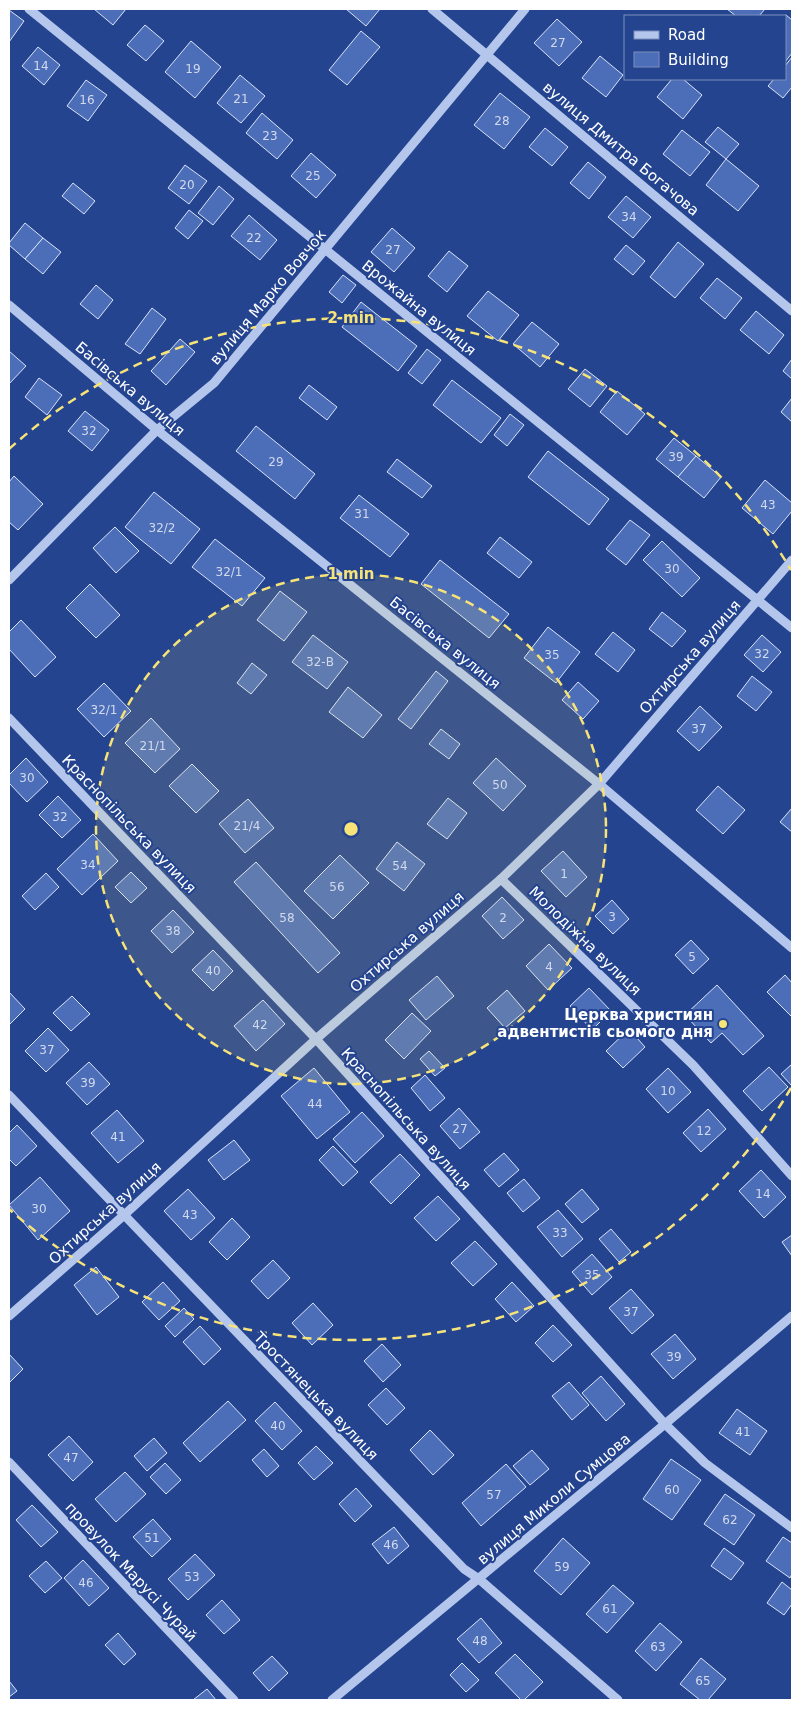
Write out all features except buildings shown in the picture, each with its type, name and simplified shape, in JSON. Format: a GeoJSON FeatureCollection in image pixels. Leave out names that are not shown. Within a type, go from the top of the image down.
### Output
{"type":"FeatureCollection","features":[{"type":"Feature","properties":{"kind":"street","name":"Врожайна вулиця"},"geometry":{"type":"LineString","coordinates":[[29,9],[792,628]]}},
{"type":"Feature","properties":{"kind":"street","name":"вулиця Дмитра Богачова"},"geometry":{"type":"LineString","coordinates":[[432,9],[792,311]]}},
{"type":"Feature","properties":{"kind":"street","name":"вулиця Марко Вовчок"},"geometry":{"type":"LineString","coordinates":[[9,580],[157,430],[214,383],[525,9]]}},
{"type":"Feature","properties":{"kind":"street","name":"Басівська вулиця"},"geometry":{"type":"LineString","coordinates":[[9,305],[157,430],[599,784],[792,948]]}},
{"type":"Feature","properties":{"kind":"street","name":"Охтирська вулиця"},"geometry":{"type":"LineString","coordinates":[[9,1316],[123,1216],[316,1039],[501,879],[599,784],[792,560]]}},
{"type":"Feature","properties":{"kind":"street","name":"Краснопільська вулиця"},"geometry":{"type":"LineString","coordinates":[[9,718],[316,1039],[664,1424],[705,1463],[792,1528]]}},
{"type":"Feature","properties":{"kind":"street","name":"Молодіжна вулиця"},"geometry":{"type":"LineString","coordinates":[[501,879],[694,1065],[792,1176]]}},
{"type":"Feature","properties":{"kind":"street","name":"Тростянецька вулиця"},"geometry":{"type":"LineString","coordinates":[[9,1096],[464,1569],[479,1579],[618,1700]]}},
{"type":"Feature","properties":{"kind":"street","name":"вулиця Миколи Сумцова"},"geometry":{"type":"LineString","coordinates":[[332,1700],[792,1316]]}},
{"type":"Feature","properties":{"kind":"street","name":"провулок Марусі Чурай"},"geometry":{"type":"LineString","coordinates":[[9,1462],[234,1700]]}},
{"type":"Feature","properties":{"kind":"place","name":"Церква християн адвентистів сьомого дня"},"geometry":{"type":"Point","coordinates":[723,1024]}}]}
